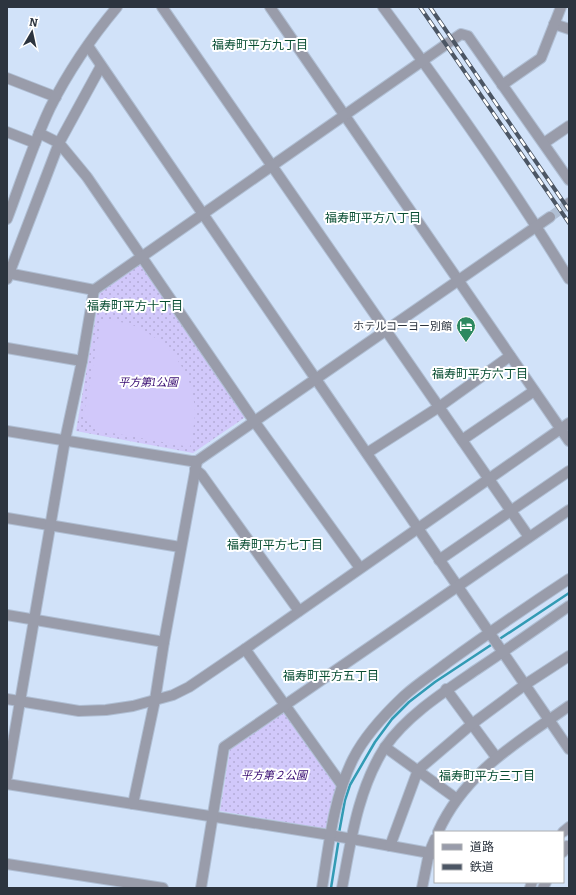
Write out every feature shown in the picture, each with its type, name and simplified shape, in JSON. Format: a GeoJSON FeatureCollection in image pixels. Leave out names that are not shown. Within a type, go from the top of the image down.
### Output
{"type":"FeatureCollection","features":[{"type":"Feature","properties":{"kind":"street"},"geometry":{"type":"LineString","coordinates":[[7,219],[9,208],[20,180],[39,133],[56,97],[74,64],[117,7]]}},
{"type":"Feature","properties":{"kind":"street"},"geometry":{"type":"LineString","coordinates":[[162,7],[529,537]]}},
{"type":"Feature","properties":{"kind":"street"},"geometry":{"type":"LineString","coordinates":[[270,7],[569,441]]}},
{"type":"Feature","properties":{"kind":"street"},"geometry":{"type":"LineString","coordinates":[[383,7],[423,61],[537,227],[569,279]]}},
{"type":"Feature","properties":{"kind":"street"},"geometry":{"type":"LineString","coordinates":[[502,85],[541,58],[561,7]]}},
{"type":"Feature","properties":{"kind":"street"},"geometry":{"type":"LineString","coordinates":[[554,24],[569,29]]}},
{"type":"Feature","properties":{"kind":"street"},"geometry":{"type":"LineString","coordinates":[[7,778],[65,440],[82,361],[94,290],[461,34],[466,34],[468,36],[569,180]]}},
{"type":"Feature","properties":{"kind":"street"},"geometry":{"type":"LineString","coordinates":[[88,46],[202,215],[316,378],[569,749]]}},
{"type":"Feature","properties":{"kind":"street"},"geometry":{"type":"LineString","coordinates":[[94,290],[8,275],[59,144],[101,66]]}},
{"type":"Feature","properties":{"kind":"street"},"geometry":{"type":"LineString","coordinates":[[7,78],[56,97]]}},
{"type":"Feature","properties":{"kind":"street"},"geometry":{"type":"LineString","coordinates":[[544,143],[569,126]]}},
{"type":"Feature","properties":{"kind":"street"},"geometry":{"type":"LineString","coordinates":[[7,132],[35,144]]}},
{"type":"Feature","properties":{"kind":"street"},"geometry":{"type":"LineString","coordinates":[[39,133],[59,144],[87,177],[254,421],[360,568]]}},
{"type":"Feature","properties":{"kind":"street"},"geometry":{"type":"LineString","coordinates":[[133,804],[155,700],[180,547],[196,465],[254,421],[550,217]]}},
{"type":"Feature","properties":{"kind":"street"},"geometry":{"type":"LineString","coordinates":[[7,348],[82,361]]}},
{"type":"Feature","properties":{"kind":"street"},"geometry":{"type":"LineString","coordinates":[[367,453],[439,407],[510,356]]}},
{"type":"Feature","properties":{"kind":"street"},"geometry":{"type":"LineString","coordinates":[[462,440],[534,391]]}},
{"type":"Feature","properties":{"kind":"street"},"geometry":{"type":"LineString","coordinates":[[7,699],[79,711],[106,710],[133,706],[173,695],[189,687],[246,649],[569,423]]}},
{"type":"Feature","properties":{"kind":"street"},"geometry":{"type":"LineString","coordinates":[[7,431],[191,461],[196,465],[299,611]]}},
{"type":"Feature","properties":{"kind":"street"},"geometry":{"type":"LineString","coordinates":[[439,560],[569,471]]}},
{"type":"Feature","properties":{"kind":"street"},"geometry":{"type":"LineString","coordinates":[[201,888],[224,747],[569,510]]}},
{"type":"Feature","properties":{"kind":"street"},"geometry":{"type":"LineString","coordinates":[[7,518],[180,547]]}},
{"type":"Feature","properties":{"kind":"street"},"geometry":{"type":"LineString","coordinates":[[322,888],[332,836],[336,804],[353,759],[363,743],[384,717],[405,696],[569,579]]}},
{"type":"Feature","properties":{"kind":"street"},"geometry":{"type":"LineString","coordinates":[[342,888],[349,839],[360,801],[385,747],[399,730],[446,689],[501,650],[569,606]]}},
{"type":"Feature","properties":{"kind":"street"},"geometry":{"type":"LineString","coordinates":[[7,615],[164,642]]}},
{"type":"Feature","properties":{"kind":"street"},"geometry":{"type":"LineString","coordinates":[[246,649],[342,785]]}},
{"type":"Feature","properties":{"kind":"street"},"geometry":{"type":"LineString","coordinates":[[390,846],[418,770],[472,724],[526,684],[569,656]]}},
{"type":"Feature","properties":{"kind":"street"},"geometry":{"type":"LineString","coordinates":[[446,689],[496,757]]}},
{"type":"Feature","properties":{"kind":"street"},"geometry":{"type":"LineString","coordinates":[[438,831],[448,812],[457,799],[471,782],[496,757],[569,706]]}},
{"type":"Feature","properties":{"kind":"street"},"geometry":{"type":"LineString","coordinates":[[385,747],[457,799]]}},
{"type":"Feature","properties":{"kind":"street"},"geometry":{"type":"LineString","coordinates":[[7,784],[213,816],[432,853],[422,888]]}},
{"type":"Feature","properties":{"kind":"street"},"geometry":{"type":"LineString","coordinates":[[7,864],[163,888]]}},
{"type":"Feature","properties":{"kind":"green space","name":"平方第1公園"},"geometry":{"type":"Polygon","coordinates":[[[141,263],[247,416],[193,453],[76,431],[100,292],[141,263]]]}},
{"type":"Feature","properties":{"kind":"green space"},"geometry":{"type":"Polygon","coordinates":[[[102,319],[137,327],[160,342],[178,361],[190,384],[195,411],[190,447],[96,430],[87,422],[84,413],[102,319]]]}},
{"type":"Feature","properties":{"kind":"green space","name":"平方第２公園"},"geometry":{"type":"Polygon","coordinates":[[[285,712],[338,786],[326,829],[220,811],[230,749],[285,712]]]}},
{"type":"Feature","properties":{"kind":"waterway"},"geometry":{"type":"LineString","coordinates":[[498,640],[569,593]]}},
{"type":"Feature","properties":{"kind":"waterway"},"geometry":{"type":"LineString","coordinates":[[339,833],[345,800],[350,785],[375,742],[392,719],[409,702],[435,682],[494,643]]}},
{"type":"Feature","properties":{"kind":"waterway"},"geometry":{"type":"LineString","coordinates":[[331,888],[339,838]]}},
{"type":"Feature","properties":{"kind":"tunnel"},"geometry":{"type":"LineString","coordinates":[[550,217],[568,204]]}},
{"type":"Feature","properties":{"kind":"railway"},"geometry":{"type":"LineString","coordinates":[[420,7],[569,223]]}},
{"type":"Feature","properties":{"kind":"railway"},"geometry":{"type":"LineString","coordinates":[[430,7],[569,210]]}},
{"type":"Feature","properties":{"kind":"place","name":"ホテルコーヨー別館"},"geometry":{"type":"Point","coordinates":[466,343]}},
{"type":"Feature","properties":{"kind":"district","name":"福寿町平方九丁目"},"geometry":{"type":"Point","coordinates":[260,45]}},
{"type":"Feature","properties":{"kind":"district","name":"福寿町平方八丁目"},"geometry":{"type":"Point","coordinates":[373,218]}},
{"type":"Feature","properties":{"kind":"district","name":"福寿町平方十丁目"},"geometry":{"type":"Point","coordinates":[135,306]}},
{"type":"Feature","properties":{"kind":"district","name":"福寿町平方六丁目"},"geometry":{"type":"Point","coordinates":[480,374]}},
{"type":"Feature","properties":{"kind":"district","name":"福寿町平方七丁目"},"geometry":{"type":"Point","coordinates":[275,545]}},
{"type":"Feature","properties":{"kind":"district","name":"福寿町平方五丁目"},"geometry":{"type":"Point","coordinates":[331,676]}},
{"type":"Feature","properties":{"kind":"district","name":"福寿町平方三丁目"},"geometry":{"type":"Point","coordinates":[487,776]}}]}
